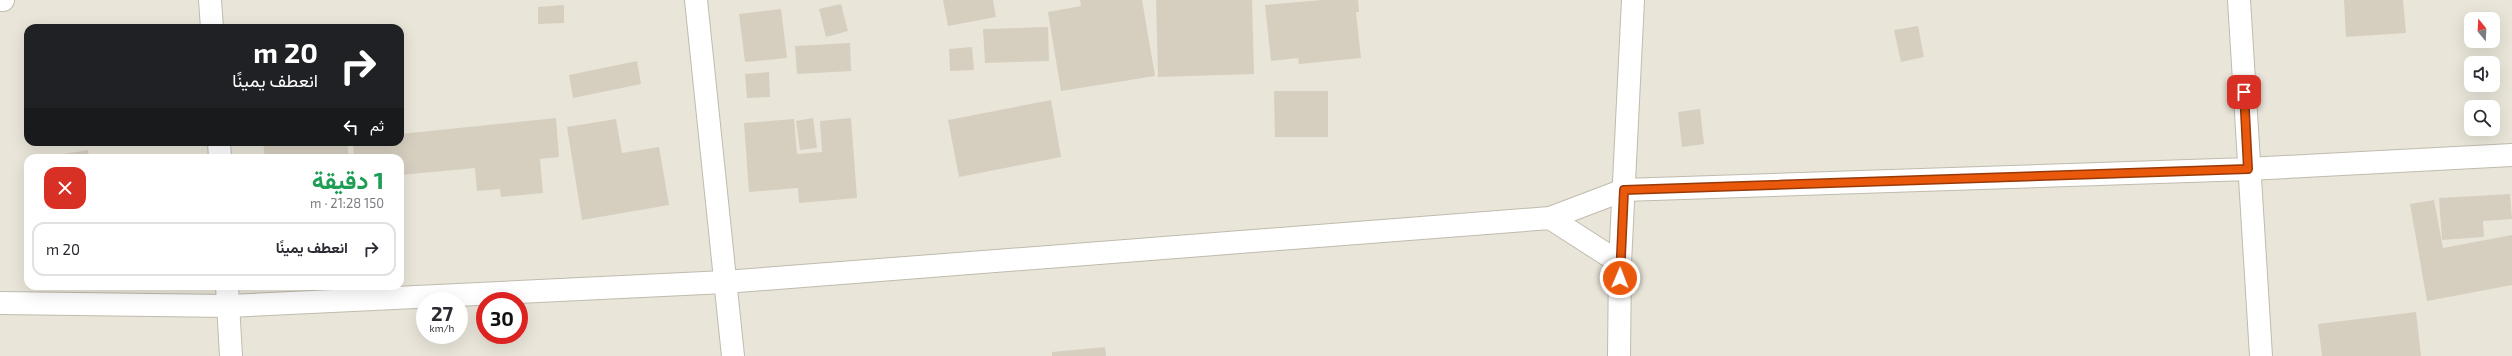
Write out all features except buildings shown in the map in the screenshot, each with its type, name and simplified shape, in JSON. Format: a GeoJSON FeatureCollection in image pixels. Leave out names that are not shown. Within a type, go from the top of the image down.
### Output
{"type":"FeatureCollection","features":[{"type":"Feature","properties":{"kind":"street"},"geometry":{"type":"LineString","coordinates":[[210,0],[212,24]]}},
{"type":"Feature","properties":{"kind":"street"},"geometry":{"type":"LineString","coordinates":[[696,0],[724,282],[733,356]]}},
{"type":"Feature","properties":{"kind":"street"},"geometry":{"type":"LineString","coordinates":[[1619,356],[1620,263],[1633,0]]}},
{"type":"Feature","properties":{"kind":"street"},"geometry":{"type":"LineString","coordinates":[[2239,0],[2248,169],[2261,356]]}},
{"type":"Feature","properties":{"kind":"street"},"geometry":{"type":"LineString","coordinates":[[0,303],[724,282],[1550,218],[1624,190],[2248,169],[2512,155]]}},
{"type":"Feature","properties":{"kind":"street"},"geometry":{"type":"LineString","coordinates":[[1550,218],[1620,263]]}},
{"type":"Feature","properties":{"kind":"street"},"geometry":{"type":"LineString","coordinates":[[228,296],[231,356]]}},
{"type":"Feature","properties":{"kind":"shaded area"},"geometry":{"type":"Polygon","coordinates":[[[0,0],[2512,0],[2512,356],[0,356],[0,0]]]}},
{"type":"Feature","properties":{"kind":"route"},"geometry":{"type":"LineString","coordinates":[[1620,278],[1624,190],[2248,169],[2244,92]]}}]}
